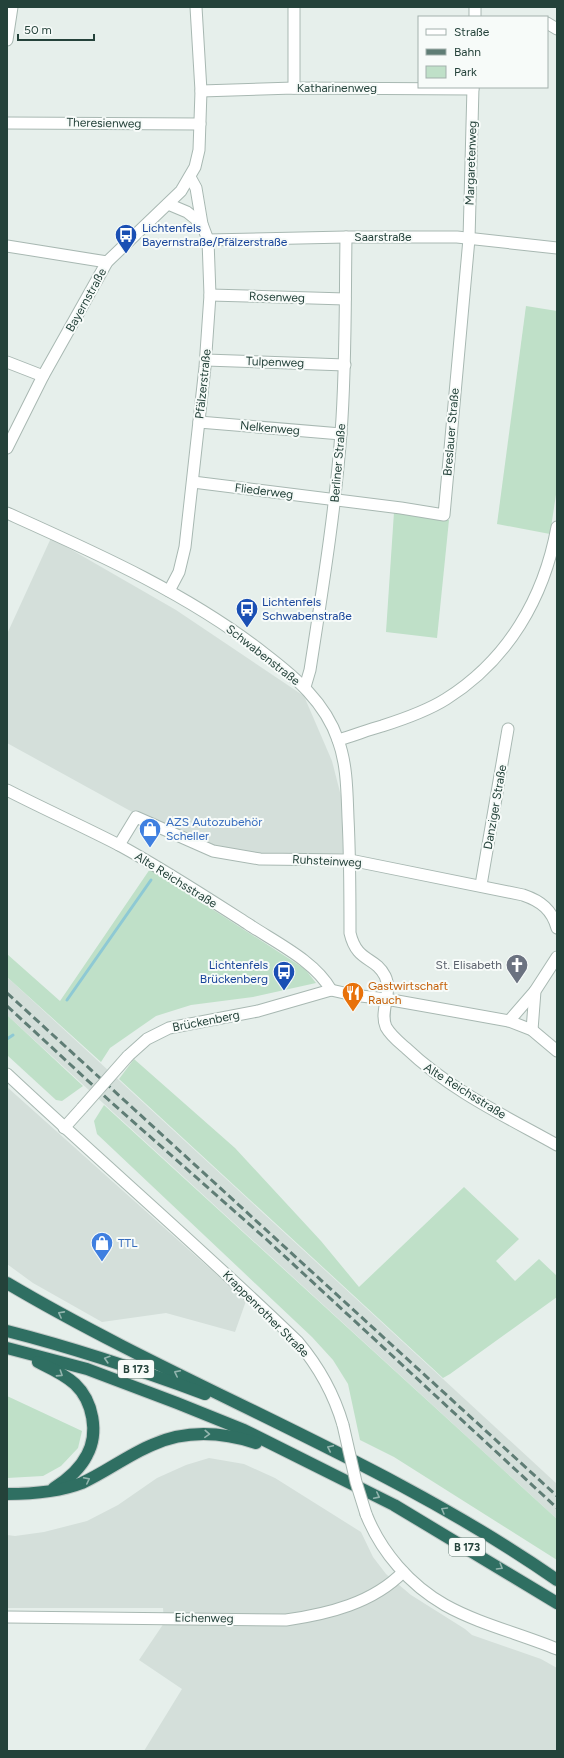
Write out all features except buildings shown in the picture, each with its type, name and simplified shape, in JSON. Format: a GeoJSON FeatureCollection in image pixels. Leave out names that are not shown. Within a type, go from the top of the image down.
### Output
{"type":"FeatureCollection","features":[{"type":"Feature","properties":{"kind":"highway"},"geometry":{"type":"LineString","coordinates":[[7,1283],[92,1330],[262,1416]]}},
{"type":"Feature","properties":{"kind":"highway","name":"B 173"},"geometry":{"type":"LineString","coordinates":[[7,1331],[52,1342],[114,1362],[262,1416],[344,1455],[416,1494],[478,1529],[557,1580]]}},
{"type":"Feature","properties":{"kind":"highway"},"geometry":{"type":"LineString","coordinates":[[10,1349],[58,1372],[74,1383],[88,1402],[92,1416],[93,1437],[87,1455],[76,1470],[64,1482],[50,1491]]}},
{"type":"Feature","properties":{"kind":"highway","name":"B 173"},"geometry":{"type":"LineString","coordinates":[[10,1349],[87,1369],[177,1402],[244,1430],[394,1505],[557,1603]]}},
{"type":"Feature","properties":{"kind":"highway"},"geometry":{"type":"LineString","coordinates":[[7,1494],[26,1494],[50,1491],[81,1483],[152,1445],[176,1437],[204,1434],[240,1438],[305,1460]]}},
{"type":"Feature","properties":{"kind":"street"},"geometry":{"type":"LineString","coordinates":[[7,40],[12,7]]}},
{"type":"Feature","properties":{"kind":"street","name":"Bayernstraße"},"geometry":{"type":"LineString","coordinates":[[7,448],[43,376],[107,262],[181,191],[190,177],[199,150],[200,124],[201,91],[196,7]]}},
{"type":"Feature","properties":{"kind":"street"},"geometry":{"type":"LineString","coordinates":[[294,7],[294,88]]}},
{"type":"Feature","properties":{"kind":"street","name":"Katharinenweg"},"geometry":{"type":"LineString","coordinates":[[201,91],[294,88],[473,88]]}},
{"type":"Feature","properties":{"kind":"street","name":"Margaretenweg"},"geometry":{"type":"LineString","coordinates":[[469,239],[473,88]]}},
{"type":"Feature","properties":{"kind":"street","name":"Theresienweg"},"geometry":{"type":"LineString","coordinates":[[7,123],[200,124]]}},
{"type":"Feature","properties":{"kind":"street","name":"Pfälzerstraße"},"geometry":{"type":"LineString","coordinates":[[169,591],[178,572],[185,547],[206,360],[210,295],[208,240],[202,224],[196,188],[190,177]]}},
{"type":"Feature","properties":{"kind":"street"},"geometry":{"type":"LineString","coordinates":[[168,204],[187,212],[202,224]]}},
{"type":"Feature","properties":{"kind":"street","name":"Berliner Straße"},"geometry":{"type":"LineString","coordinates":[[304,687],[310,670],[335,500],[345,365],[346,237]]}},
{"type":"Feature","properties":{"kind":"street","name":"Saarstraße"},"geometry":{"type":"LineString","coordinates":[[208,240],[419,237],[469,239],[557,248]]}},
{"type":"Feature","properties":{"kind":"street","name":"Breslauer Straße"},"geometry":{"type":"LineString","coordinates":[[335,500],[444,515],[469,239]]}},
{"type":"Feature","properties":{"kind":"street"},"geometry":{"type":"LineString","coordinates":[[7,246],[107,262]]}},
{"type":"Feature","properties":{"kind":"street","name":"Rosenweg"},"geometry":{"type":"LineString","coordinates":[[210,295],[345,299]]}},
{"type":"Feature","properties":{"kind":"street","name":"Tulpenweg"},"geometry":{"type":"LineString","coordinates":[[206,360],[345,365]]}},
{"type":"Feature","properties":{"kind":"street"},"geometry":{"type":"LineString","coordinates":[[7,362],[43,376]]}},
{"type":"Feature","properties":{"kind":"street","name":"Nelkenweg"},"geometry":{"type":"LineString","coordinates":[[199,422],[341,434]]}},
{"type":"Feature","properties":{"kind":"street","name":"Fliederweg"},"geometry":{"type":"LineString","coordinates":[[193,482],[335,500]]}},
{"type":"Feature","properties":{"kind":"street","name":"Schwabenstraße"},"geometry":{"type":"LineString","coordinates":[[7,513],[89,550],[169,591],[245,638],[304,687],[324,711],[338,740],[344,761],[347,789],[350,860],[350,933],[353,944],[360,955],[377,966],[386,978],[386,999]]}},
{"type":"Feature","properties":{"kind":"street"},"geometry":{"type":"LineString","coordinates":[[338,740],[406,718],[446,700],[471,681],[496,658],[512,638],[537,596],[547,570],[557,527]]}},
{"type":"Feature","properties":{"kind":"street","name":"Danziger Straße"},"geometry":{"type":"LineString","coordinates":[[481,885],[508,729]]}},
{"type":"Feature","properties":{"kind":"street","name":"Alte Reichsstraße"},"geometry":{"type":"LineString","coordinates":[[7,790],[119,845],[160,869],[292,952],[317,972],[327,982],[331,990]]}},
{"type":"Feature","properties":{"kind":"street","name":"Ruhsteinweg"},"geometry":{"type":"LineString","coordinates":[[119,845],[136,817],[213,852],[260,859],[350,860],[481,885],[534,899],[545,906],[550,912],[557,928]]}},
{"type":"Feature","properties":{"kind":"street"},"geometry":{"type":"LineString","coordinates":[[509,1021],[535,991],[557,956]]}},
{"type":"Feature","properties":{"kind":"street","name":"Brückenberg"},"geometry":{"type":"LineString","coordinates":[[64,1128],[128,1056],[147,1039],[169,1028],[258,1011],[331,990],[509,1021],[532,1030],[557,1051]]}},
{"type":"Feature","properties":{"kind":"street"},"geometry":{"type":"LineString","coordinates":[[532,1030],[535,991]]}},
{"type":"Feature","properties":{"kind":"street","name":"Alte Reichsstraße"},"geometry":{"type":"LineString","coordinates":[[386,999],[384,1016],[386,1026],[390,1033],[426,1067],[479,1102],[557,1145]]}},
{"type":"Feature","properties":{"kind":"street","name":"Krappenrother Straße"},"geometry":{"type":"LineString","coordinates":[[7,1074],[64,1128],[176,1227],[298,1342],[314,1361],[329,1387],[343,1426],[356,1482],[371,1528],[387,1553],[403,1572],[416,1585],[445,1605],[467,1615],[557,1648]]}},
{"type":"Feature","properties":{"kind":"street","name":"Eichenweg"},"geometry":{"type":"LineString","coordinates":[[7,1617],[286,1620],[338,1610],[362,1601],[393,1582],[403,1572]]}},
{"type":"Feature","properties":{"kind":"shaded area"},"geometry":{"type":"Polygon","coordinates":[[[51,538],[176,610],[304,696],[332,761],[341,796],[343,853],[256,855],[223,850],[145,819],[7,743],[7,634],[51,538]]]}},
{"type":"Feature","properties":{"kind":"shaded area"},"geometry":{"type":"Polygon","coordinates":[[[7,977],[557,1484],[557,1519],[7,1015],[7,977]]]}},
{"type":"Feature","properties":{"kind":"shaded area"},"geometry":{"type":"Polygon","coordinates":[[[7,1087],[246,1301],[235,1332],[166,1313],[102,1322],[33,1283],[7,1264],[7,1087]]]}},
{"type":"Feature","properties":{"kind":"shaded area"},"geometry":{"type":"Polygon","coordinates":[[[209,1458],[244,1464],[275,1478],[361,1532],[373,1557],[386,1574],[411,1595],[472,1635],[541,1659],[557,1668],[557,1751],[144,1751],[182,1689],[139,1660],[164,1623],[163,1608],[7,1608],[7,1535],[15,1536],[44,1532],[87,1521],[118,1505],[157,1478],[186,1465],[209,1458]]]}},
{"type":"Feature","properties":{"kind":"green space"},"geometry":{"type":"Polygon","coordinates":[[[526,306],[557,311],[557,488],[550,534],[497,524],[526,306]]]}},
{"type":"Feature","properties":{"kind":"green space"},"geometry":{"type":"Polygon","coordinates":[[[394,512],[449,520],[437,638],[386,632],[394,512]]]}},
{"type":"Feature","properties":{"kind":"green space"},"geometry":{"type":"Polygon","coordinates":[[[150,869],[305,969],[316,983],[253,997],[191,1005],[156,1016],[110,1048],[101,1062],[7,977],[7,954],[60,1001],[150,869]]]}},
{"type":"Feature","properties":{"kind":"green space"},"geometry":{"type":"Polygon","coordinates":[[[7,1015],[83,1086],[62,1101],[56,1100],[7,1055],[7,1015]]]}},
{"type":"Feature","properties":{"kind":"green space"},"geometry":{"type":"Polygon","coordinates":[[[134,1059],[235,1148],[321,1241],[359,1287],[464,1187],[519,1239],[496,1261],[515,1281],[539,1259],[557,1276],[557,1297],[443,1378],[119,1079],[134,1059]]]}},
{"type":"Feature","properties":{"kind":"green space"},"geometry":{"type":"Polygon","coordinates":[[[104,1105],[557,1519],[557,1560],[394,1457],[360,1440],[348,1384],[333,1360],[312,1337],[97,1134],[94,1121],[104,1105]]]}},
{"type":"Feature","properties":{"kind":"green space"},"geometry":{"type":"Polygon","coordinates":[[[7,1396],[82,1431],[78,1448],[61,1466],[43,1476],[7,1478],[7,1396]]]}},
{"type":"Feature","properties":{"kind":"waterway"},"geometry":{"type":"LineString","coordinates":[[67,1000],[151,880]]}},
{"type":"Feature","properties":{"kind":"waterway"},"geometry":{"type":"LineString","coordinates":[[7,1039],[13,1035]]}},
{"type":"Feature","properties":{"kind":"railway"},"geometry":{"type":"LineString","coordinates":[[7,993],[557,1496]]}},
{"type":"Feature","properties":{"kind":"railway"},"geometry":{"type":"LineString","coordinates":[[7,1006],[112,1103],[266,1239],[557,1508]]}},
{"type":"Feature","properties":{"kind":"place","name":"Lichtenfels Bayernstraße/Pfälzerstraße"},"geometry":{"type":"Point","coordinates":[126,254]}},
{"type":"Feature","properties":{"kind":"place","name":"Lichtenfels Schwabenstraße"},"geometry":{"type":"Point","coordinates":[247,628]}},
{"type":"Feature","properties":{"kind":"place","name":"AZS Autozubehör Scheller"},"geometry":{"type":"Point","coordinates":[150,848]}},
{"type":"Feature","properties":{"kind":"place","name":"St. Elisabeth"},"geometry":{"type":"Point","coordinates":[517,984]}},
{"type":"Feature","properties":{"kind":"place","name":"Lichtenfels Brückenberg"},"geometry":{"type":"Point","coordinates":[284,992]}},
{"type":"Feature","properties":{"kind":"place","name":"Gastwirtschaft Rauch"},"geometry":{"type":"Point","coordinates":[353,1012]}},
{"type":"Feature","properties":{"kind":"place","name":"TTL"},"geometry":{"type":"Point","coordinates":[102,1262]}}]}
